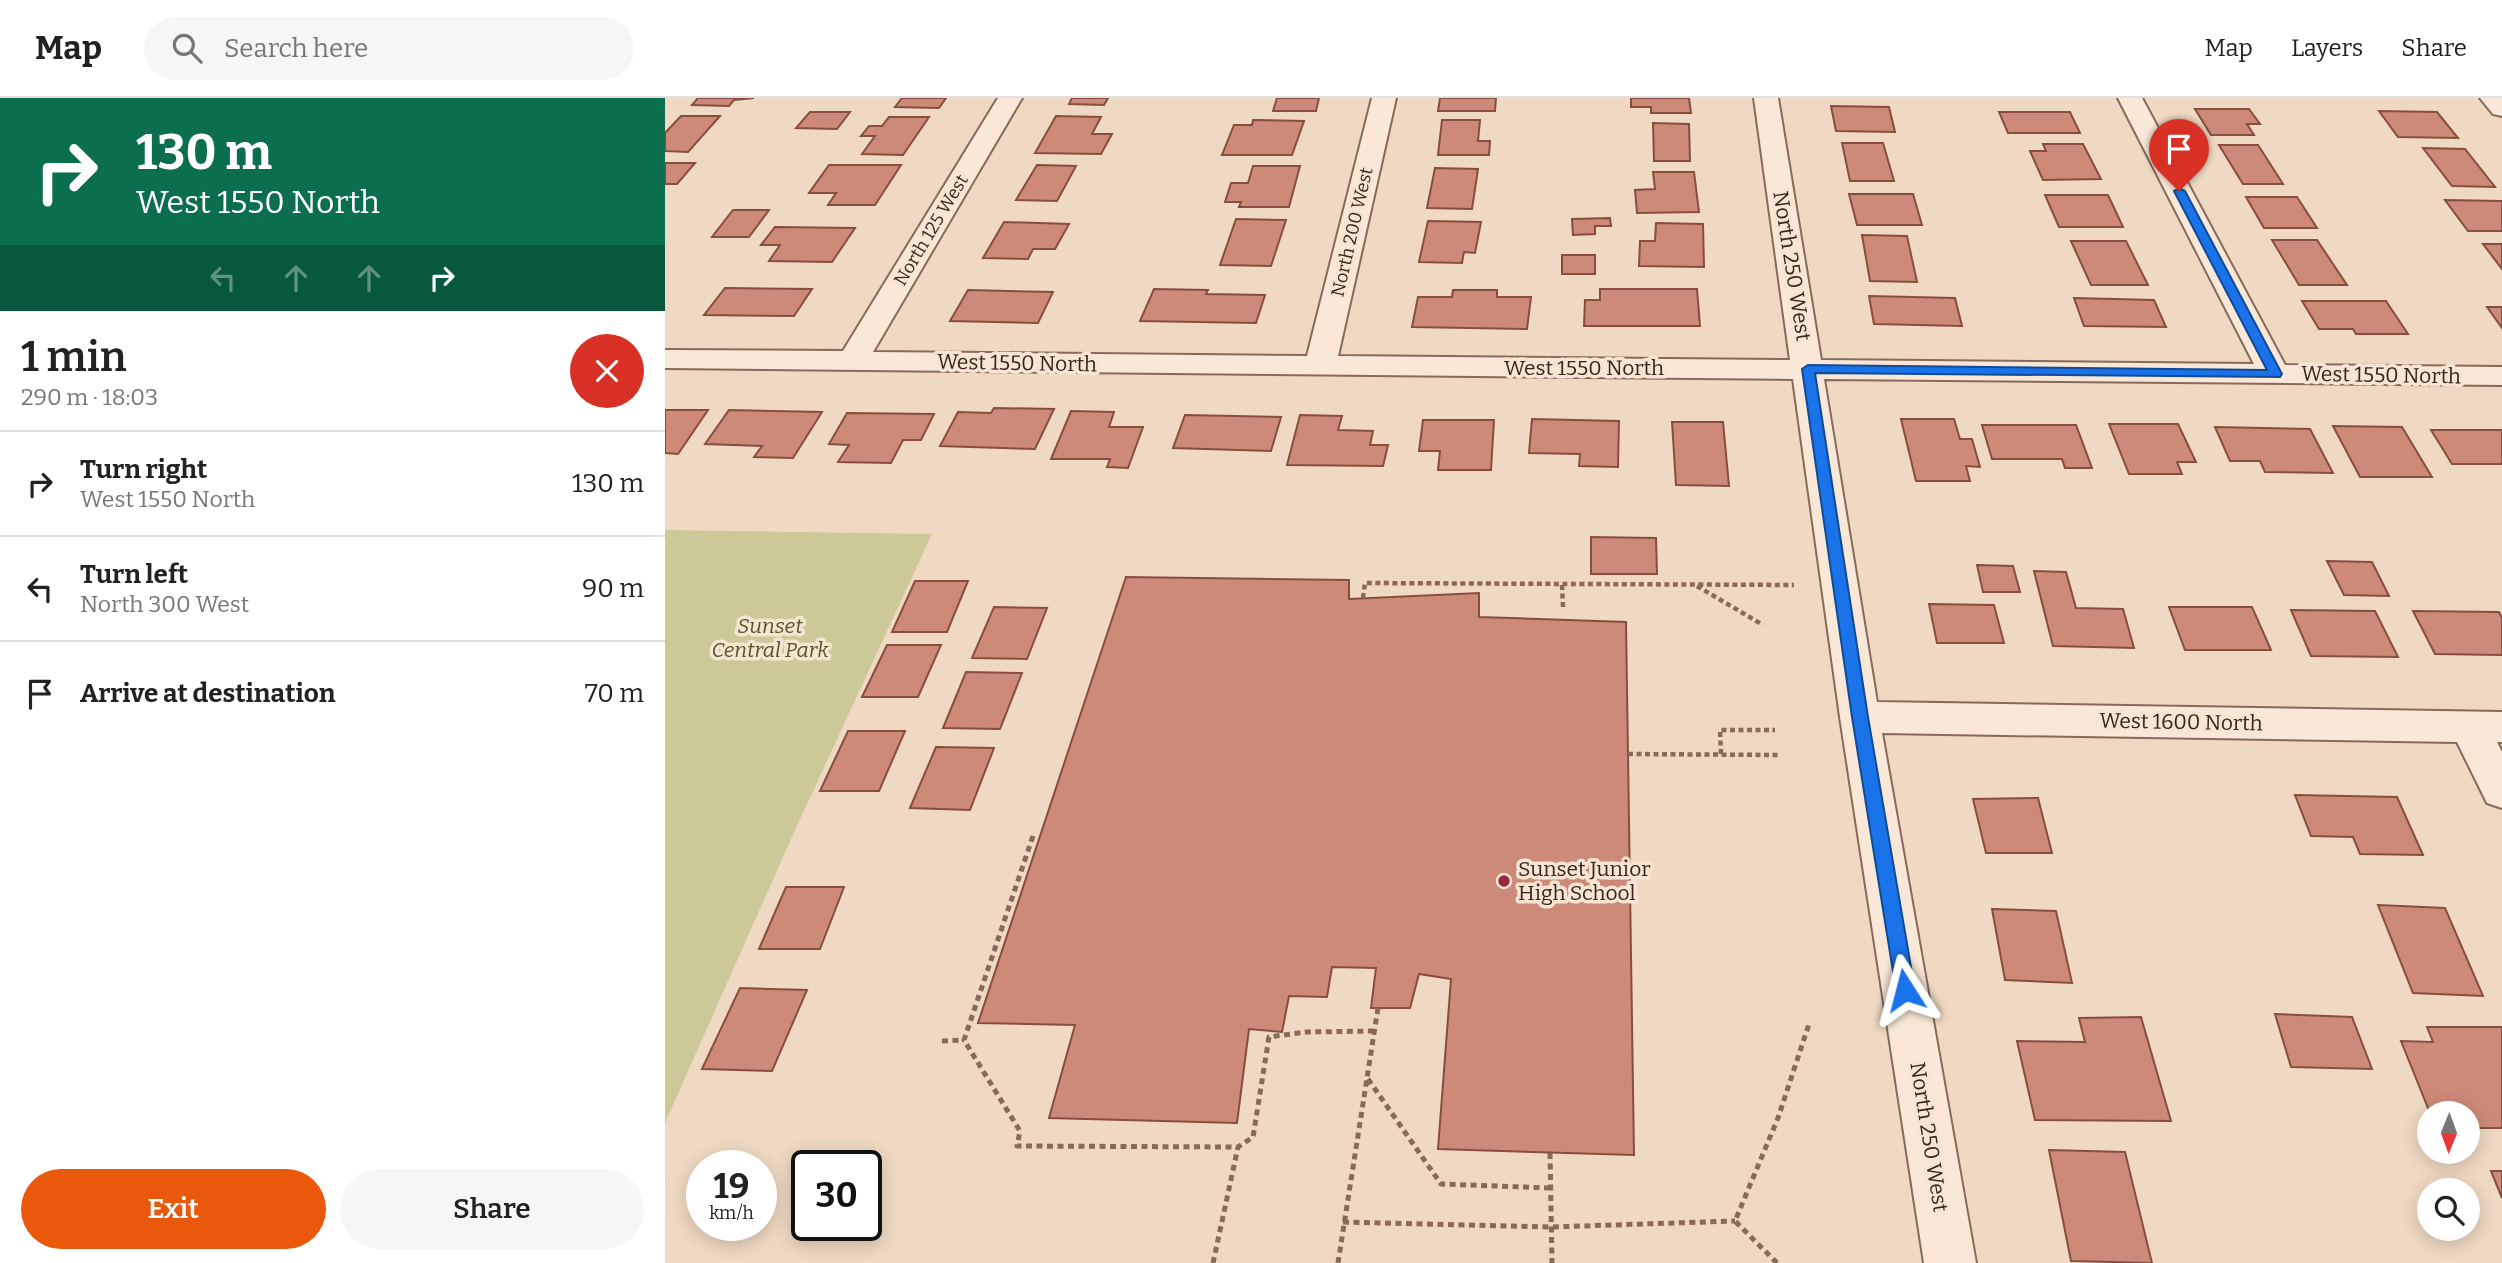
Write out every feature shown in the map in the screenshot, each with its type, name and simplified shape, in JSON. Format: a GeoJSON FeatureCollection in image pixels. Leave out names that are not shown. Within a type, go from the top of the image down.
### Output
{"type":"FeatureCollection","features":[{"type":"Feature","properties":{"kind":"street","name":"North 125 West"},"geometry":{"type":"LineString","coordinates":[[852,361],[1010,98]]}},
{"type":"Feature","properties":{"kind":"street","name":"North 200 West"},"geometry":{"type":"LineString","coordinates":[[1320,366],[1384,98]]}},
{"type":"Feature","properties":{"kind":"street","name":"North 250 West"},"geometry":{"type":"LineString","coordinates":[[1766,98],[1860,717],[1950,1263]]}},
{"type":"Feature","properties":{"kind":"street"},"geometry":{"type":"LineString","coordinates":[[2130,98],[2275,374]]}},
{"type":"Feature","properties":{"kind":"street"},"geometry":{"type":"LineString","coordinates":[[2492,98],[2502,109]]}},
{"type":"Feature","properties":{"kind":"street","name":"West 1550 North"},"geometry":{"type":"LineString","coordinates":[[665,359],[2502,376]]}},
{"type":"Feature","properties":{"kind":"street","name":"West 1600 North"},"geometry":{"type":"LineString","coordinates":[[1860,717],[2485,727]]}},
{"type":"Feature","properties":{"kind":"street"},"geometry":{"type":"LineString","coordinates":[[2485,727],[2502,791]]}},
{"type":"Feature","properties":{"kind":"path"},"geometry":{"type":"LineString","coordinates":[[1363,598],[1365,583],[1794,584]]}},
{"type":"Feature","properties":{"kind":"path"},"geometry":{"type":"LineString","coordinates":[[1562,584],[1563,607]]}},
{"type":"Feature","properties":{"kind":"path"},"geometry":{"type":"LineString","coordinates":[[1694,585],[1763,625]]}},
{"type":"Feature","properties":{"kind":"path"},"geometry":{"type":"LineString","coordinates":[[1721,754],[1720,730],[1775,730]]}},
{"type":"Feature","properties":{"kind":"path"},"geometry":{"type":"LineString","coordinates":[[1628,754],[1778,755]]}},
{"type":"Feature","properties":{"kind":"path"},"geometry":{"type":"LineString","coordinates":[[964,1040],[1033,836]]}},
{"type":"Feature","properties":{"kind":"path"},"geometry":{"type":"LineString","coordinates":[[1338,1263],[1378,1008]]}},
{"type":"Feature","properties":{"kind":"path"},"geometry":{"type":"LineString","coordinates":[[1735,1221],[1778,1118],[1809,1024]]}},
{"type":"Feature","properties":{"kind":"path"},"geometry":{"type":"LineString","coordinates":[[964,1040],[1020,1131],[1017,1146],[1238,1147],[1254,1137],[1269,1037],[1306,1032],[1375,1031]]}},
{"type":"Feature","properties":{"kind":"path"},"geometry":{"type":"LineString","coordinates":[[942,1041],[964,1040]]}},
{"type":"Feature","properties":{"kind":"path"},"geometry":{"type":"LineString","coordinates":[[1367,1079],[1441,1184],[1550,1188]]}},
{"type":"Feature","properties":{"kind":"path"},"geometry":{"type":"LineString","coordinates":[[1213,1263],[1238,1147]]}},
{"type":"Feature","properties":{"kind":"path"},"geometry":{"type":"LineString","coordinates":[[1550,1153],[1552,1263]]}},
{"type":"Feature","properties":{"kind":"path"},"geometry":{"type":"LineString","coordinates":[[1343,1222],[1551,1227],[1735,1221],[1777,1263]]}},
{"type":"Feature","properties":{"kind":"green space","name":"Sunset Central Park"},"geometry":{"type":"Polygon","coordinates":[[[665,530],[932,534],[795,830],[665,1123],[665,530]]]}},
{"type":"Feature","properties":{"kind":"building"},"geometry":{"type":"Polygon","coordinates":[[[698,98],[754,98],[734,100],[729,106],[692,105],[698,98]]]}},
{"type":"Feature","properties":{"kind":"building"},"geometry":{"type":"Polygon","coordinates":[[[902,98],[946,98],[939,108],[895,107],[902,98]]]}},
{"type":"Feature","properties":{"kind":"building"},"geometry":{"type":"Polygon","coordinates":[[[1072,98],[1108,98],[1104,105],[1069,104],[1072,98]]]}},
{"type":"Feature","properties":{"kind":"building"},"geometry":{"type":"Polygon","coordinates":[[[1277,98],[1319,98],[1316,111],[1273,111],[1277,98]]]}},
{"type":"Feature","properties":{"kind":"building"},"geometry":{"type":"Polygon","coordinates":[[[1440,98],[1496,98],[1495,111],[1438,111],[1440,98]]]}},
{"type":"Feature","properties":{"kind":"building"},"geometry":{"type":"Polygon","coordinates":[[[1631,98],[1689,98],[1691,113],[1651,113],[1651,107],[1631,107],[1631,98]]]}},
{"type":"Feature","properties":{"kind":"building"},"geometry":{"type":"Polygon","coordinates":[[[1831,106],[1889,107],[1895,132],[1836,131],[1831,106]]]}},
{"type":"Feature","properties":{"kind":"building"},"geometry":{"type":"Polygon","coordinates":[[[2195,109],[2249,109],[2260,124],[2247,124],[2254,135],[2211,135],[2195,109]]]}},
{"type":"Feature","properties":{"kind":"building"},"geometry":{"type":"Polygon","coordinates":[[[2379,111],[2437,112],[2458,138],[2398,137],[2379,111]]]}},
{"type":"Feature","properties":{"kind":"building"},"geometry":{"type":"Polygon","coordinates":[[[810,112],[850,112],[837,129],[796,128],[810,112]]]}},
{"type":"Feature","properties":{"kind":"building"},"geometry":{"type":"Polygon","coordinates":[[[1999,112],[2070,112],[2080,133],[2008,133],[1999,112]]]}},
{"type":"Feature","properties":{"kind":"building"},"geometry":{"type":"Polygon","coordinates":[[[681,116],[720,116],[688,152],[665,151],[665,133],[681,116]]]}},
{"type":"Feature","properties":{"kind":"building"},"geometry":{"type":"Polygon","coordinates":[[[1056,116],[1101,117],[1092,134],[1112,134],[1101,154],[1035,153],[1056,116]]]}},
{"type":"Feature","properties":{"kind":"building"},"geometry":{"type":"Polygon","coordinates":[[[889,117],[929,117],[903,155],[862,154],[875,136],[861,136],[869,126],[882,126],[889,117]]]}},
{"type":"Feature","properties":{"kind":"building"},"geometry":{"type":"Polygon","coordinates":[[[1253,120],[1304,121],[1292,155],[1222,155],[1234,125],[1252,125],[1253,120]]]}},
{"type":"Feature","properties":{"kind":"building"},"geometry":{"type":"Polygon","coordinates":[[[1442,120],[1480,120],[1478,141],[1490,141],[1489,155],[1438,155],[1442,120]]]}},
{"type":"Feature","properties":{"kind":"building"},"geometry":{"type":"Polygon","coordinates":[[[1653,123],[1689,124],[1690,161],[1654,161],[1653,123]]]}},
{"type":"Feature","properties":{"kind":"building"},"geometry":{"type":"Polygon","coordinates":[[[1842,143],[1883,143],[1894,181],[1850,181],[1842,143]]]}},
{"type":"Feature","properties":{"kind":"building"},"geometry":{"type":"Polygon","coordinates":[[[2043,144],[2083,144],[2101,179],[2043,180],[2030,151],[2046,151],[2043,144]]]}},
{"type":"Feature","properties":{"kind":"building"},"geometry":{"type":"Polygon","coordinates":[[[2219,145],[2258,145],[2283,184],[2243,184],[2219,145]]]}},
{"type":"Feature","properties":{"kind":"building"},"geometry":{"type":"Polygon","coordinates":[[[2423,148],[2465,149],[2495,187],[2452,186],[2423,148]]]}},
{"type":"Feature","properties":{"kind":"building"},"geometry":{"type":"Polygon","coordinates":[[[665,163],[695,163],[677,184],[665,184],[665,163]]]}},
{"type":"Feature","properties":{"kind":"building"},"geometry":{"type":"Polygon","coordinates":[[[829,165],[901,165],[875,205],[828,205],[836,193],[809,193],[829,165]]]}},
{"type":"Feature","properties":{"kind":"building"},"geometry":{"type":"Polygon","coordinates":[[[1037,165],[1076,166],[1057,201],[1016,200],[1037,165]]]}},
{"type":"Feature","properties":{"kind":"building"},"geometry":{"type":"Polygon","coordinates":[[[1253,166],[1300,166],[1289,207],[1239,207],[1241,202],[1225,202],[1231,183],[1248,183],[1253,166]]]}},
{"type":"Feature","properties":{"kind":"building"},"geometry":{"type":"Polygon","coordinates":[[[1435,168],[1478,169],[1472,209],[1427,208],[1435,168]]]}},
{"type":"Feature","properties":{"kind":"building"},"geometry":{"type":"Polygon","coordinates":[[[1653,172],[1694,172],[1699,212],[1637,213],[1635,190],[1655,189],[1653,172]]]}},
{"type":"Feature","properties":{"kind":"building"},"geometry":{"type":"Polygon","coordinates":[[[1849,194],[1913,194],[1922,225],[1857,225],[1849,194]]]}},
{"type":"Feature","properties":{"kind":"building"},"geometry":{"type":"Polygon","coordinates":[[[2045,195],[2108,195],[2123,227],[2059,227],[2045,195]]]}},
{"type":"Feature","properties":{"kind":"building"},"geometry":{"type":"Polygon","coordinates":[[[2246,197],[2297,197],[2317,228],[2264,228],[2246,197]]]}},
{"type":"Feature","properties":{"kind":"building"},"geometry":{"type":"Polygon","coordinates":[[[2445,200],[2502,201],[2502,231],[2468,231],[2445,200]]]}},
{"type":"Feature","properties":{"kind":"building"},"geometry":{"type":"Polygon","coordinates":[[[733,210],[769,210],[749,237],[712,237],[733,210]]]}},
{"type":"Feature","properties":{"kind":"building"},"geometry":{"type":"Polygon","coordinates":[[[1610,218],[1611,226],[1595,226],[1595,234],[1573,235],[1572,219],[1610,218]]]}},
{"type":"Feature","properties":{"kind":"building"},"geometry":{"type":"Polygon","coordinates":[[[1236,219],[1286,220],[1271,266],[1220,265],[1236,219]]]}},
{"type":"Feature","properties":{"kind":"building"},"geometry":{"type":"Polygon","coordinates":[[[1428,221],[1481,222],[1475,253],[1464,252],[1462,263],[1419,262],[1428,221]]]}},
{"type":"Feature","properties":{"kind":"building"},"geometry":{"type":"Polygon","coordinates":[[[1004,222],[1069,224],[1055,249],[1033,249],[1028,259],[983,258],[1004,222]]]}},
{"type":"Feature","properties":{"kind":"building"},"geometry":{"type":"Polygon","coordinates":[[[1656,223],[1703,224],[1704,267],[1639,266],[1640,241],[1655,241],[1656,223]]]}},
{"type":"Feature","properties":{"kind":"building"},"geometry":{"type":"Polygon","coordinates":[[[775,227],[855,228],[832,262],[769,261],[780,245],[761,245],[775,227]]]}},
{"type":"Feature","properties":{"kind":"building"},"geometry":{"type":"Polygon","coordinates":[[[1862,235],[1907,236],[1917,282],[1870,281],[1862,235]]]}},
{"type":"Feature","properties":{"kind":"building"},"geometry":{"type":"Polygon","coordinates":[[[2272,240],[2317,240],[2347,285],[2299,285],[2272,240]]]}},
{"type":"Feature","properties":{"kind":"building"},"geometry":{"type":"Polygon","coordinates":[[[2071,241],[2126,241],[2148,285],[2091,285],[2071,241]]]}},
{"type":"Feature","properties":{"kind":"building"},"geometry":{"type":"Polygon","coordinates":[[[2483,244],[2502,244],[2502,269],[2483,244]]]}},
{"type":"Feature","properties":{"kind":"building"},"geometry":{"type":"Polygon","coordinates":[[[1562,255],[1595,255],[1595,274],[1562,274],[1562,255]]]}},
{"type":"Feature","properties":{"kind":"building"},"geometry":{"type":"Polygon","coordinates":[[[725,288],[812,289],[794,316],[704,315],[725,288]]]}},
{"type":"Feature","properties":{"kind":"building"},"geometry":{"type":"Polygon","coordinates":[[[1154,289],[1208,290],[1206,294],[1265,295],[1256,323],[1140,321],[1154,289]]]}},
{"type":"Feature","properties":{"kind":"building"},"geometry":{"type":"Polygon","coordinates":[[[1600,289],[1697,289],[1700,326],[1584,326],[1585,300],[1600,300],[1600,289]]]}},
{"type":"Feature","properties":{"kind":"building"},"geometry":{"type":"Polygon","coordinates":[[[968,290],[1053,292],[1038,323],[950,321],[968,290]]]}},
{"type":"Feature","properties":{"kind":"building"},"geometry":{"type":"Polygon","coordinates":[[[1453,290],[1497,290],[1497,297],[1531,297],[1527,329],[1412,327],[1418,297],[1452,297],[1453,290]]]}},
{"type":"Feature","properties":{"kind":"building"},"geometry":{"type":"Polygon","coordinates":[[[1869,296],[1955,298],[1962,326],[1874,324],[1869,296]]]}},
{"type":"Feature","properties":{"kind":"building"},"geometry":{"type":"Polygon","coordinates":[[[2074,298],[2154,300],[2166,327],[2084,326],[2074,298]]]}},
{"type":"Feature","properties":{"kind":"building"},"geometry":{"type":"Polygon","coordinates":[[[2302,301],[2386,301],[2408,334],[2356,334],[2353,329],[2319,329],[2302,301]]]}},
{"type":"Feature","properties":{"kind":"building"},"geometry":{"type":"Polygon","coordinates":[[[2487,307],[2502,307],[2502,328],[2487,307]]]}},
{"type":"Feature","properties":{"kind":"building"},"geometry":{"type":"Polygon","coordinates":[[[994,408],[1054,409],[1035,449],[940,446],[958,412],[991,413],[994,408]]]}},
{"type":"Feature","properties":{"kind":"building"},"geometry":{"type":"Polygon","coordinates":[[[665,410],[708,410],[678,454],[665,453],[665,410]]]}},
{"type":"Feature","properties":{"kind":"building"},"geometry":{"type":"Polygon","coordinates":[[[729,410],[822,412],[793,458],[754,457],[762,446],[705,444],[729,410]]]}},
{"type":"Feature","properties":{"kind":"building"},"geometry":{"type":"Polygon","coordinates":[[[1071,411],[1114,412],[1109,427],[1143,427],[1128,468],[1107,467],[1110,459],[1051,459],[1071,411]]]}},
{"type":"Feature","properties":{"kind":"building"},"geometry":{"type":"Polygon","coordinates":[[[847,413],[934,414],[921,440],[903,440],[891,463],[838,462],[849,445],[829,444],[847,413]]]}},
{"type":"Feature","properties":{"kind":"building"},"geometry":{"type":"Polygon","coordinates":[[[1185,415],[1281,417],[1271,451],[1173,448],[1185,415]]]}},
{"type":"Feature","properties":{"kind":"building"},"geometry":{"type":"Polygon","coordinates":[[[1300,415],[1342,416],[1338,430],[1373,431],[1370,445],[1388,445],[1383,466],[1287,465],[1300,415]]]}},
{"type":"Feature","properties":{"kind":"building"},"geometry":{"type":"Polygon","coordinates":[[[1532,419],[1619,421],[1618,467],[1579,466],[1580,454],[1529,453],[1532,419]]]}},
{"type":"Feature","properties":{"kind":"building"},"geometry":{"type":"Polygon","coordinates":[[[1901,419],[1954,419],[1960,439],[1972,439],[1980,467],[1966,466],[1970,481],[1916,481],[1901,419]]]}},
{"type":"Feature","properties":{"kind":"building"},"geometry":{"type":"Polygon","coordinates":[[[1423,420],[1494,420],[1491,470],[1438,470],[1440,451],[1419,451],[1423,420]]]}},
{"type":"Feature","properties":{"kind":"building"},"geometry":{"type":"Polygon","coordinates":[[[1672,422],[1723,422],[1729,486],[1676,485],[1672,422]]]}},
{"type":"Feature","properties":{"kind":"building"},"geometry":{"type":"Polygon","coordinates":[[[2109,424],[2178,424],[2196,462],[2177,462],[2182,474],[2129,474],[2109,424]]]}},
{"type":"Feature","properties":{"kind":"building"},"geometry":{"type":"Polygon","coordinates":[[[1982,425],[2076,425],[2092,468],[2065,468],[2062,459],[1992,459],[1982,425]]]}},
{"type":"Feature","properties":{"kind":"building"},"geometry":{"type":"Polygon","coordinates":[[[2333,426],[2402,427],[2432,477],[2360,477],[2333,426]]]}},
{"type":"Feature","properties":{"kind":"building"},"geometry":{"type":"Polygon","coordinates":[[[2215,427],[2310,429],[2333,473],[2265,472],[2260,461],[2230,461],[2215,427]]]}},
{"type":"Feature","properties":{"kind":"building"},"geometry":{"type":"Polygon","coordinates":[[[2431,430],[2502,430],[2502,464],[2452,464],[2431,430]]]}},
{"type":"Feature","properties":{"kind":"building"},"geometry":{"type":"Polygon","coordinates":[[[1591,537],[1656,538],[1657,574],[1591,574],[1591,537]]]}},
{"type":"Feature","properties":{"kind":"building"},"geometry":{"type":"Polygon","coordinates":[[[2327,561],[2372,562],[2389,596],[2344,595],[2327,561]]]}},
{"type":"Feature","properties":{"kind":"building"},"geometry":{"type":"Polygon","coordinates":[[[1977,565],[2013,566],[2020,592],[1983,592],[1977,565]]]}},
{"type":"Feature","properties":{"kind":"building"},"geometry":{"type":"Polygon","coordinates":[[[2034,571],[2066,572],[2076,608],[2123,609],[2134,648],[2053,646],[2034,571]]]}},
{"type":"Feature","properties":{"kind":"building"},"geometry":{"type":"Polygon","coordinates":[[[1126,577],[1349,580],[1349,599],[1479,593],[1479,617],[1626,622],[1634,1155],[1438,1149],[1451,979],[1419,974],[1410,1008],[1371,1008],[1376,968],[1332,967],[1327,997],[1289,996],[1282,1032],[1249,1029],[1237,1123],[1049,1118],[1075,1025],[978,1023],[1126,577]]]}},
{"type":"Feature","properties":{"kind":"building"},"geometry":{"type":"Polygon","coordinates":[[[915,581],[968,581],[947,632],[892,632],[915,581]]]}},
{"type":"Feature","properties":{"kind":"building"},"geometry":{"type":"Polygon","coordinates":[[[1929,604],[1994,605],[2004,643],[1937,643],[1929,604]]]}},
{"type":"Feature","properties":{"kind":"building"},"geometry":{"type":"Polygon","coordinates":[[[994,607],[1047,608],[1027,659],[972,658],[994,607]]]}},
{"type":"Feature","properties":{"kind":"building"},"geometry":{"type":"Polygon","coordinates":[[[2169,607],[2252,607],[2271,650],[2185,650],[2169,607]]]}},
{"type":"Feature","properties":{"kind":"building"},"geometry":{"type":"Polygon","coordinates":[[[2291,610],[2375,611],[2398,657],[2311,656],[2291,610]]]}},
{"type":"Feature","properties":{"kind":"building"},"geometry":{"type":"Polygon","coordinates":[[[2413,611],[2499,612],[2502,618],[2502,655],[2435,654],[2413,611]]]}},
{"type":"Feature","properties":{"kind":"building"},"geometry":{"type":"Polygon","coordinates":[[[887,645],[941,645],[918,697],[862,697],[887,645]]]}},
{"type":"Feature","properties":{"kind":"building"},"geometry":{"type":"Polygon","coordinates":[[[966,672],[1022,673],[1000,729],[943,728],[966,672]]]}},
{"type":"Feature","properties":{"kind":"building"},"geometry":{"type":"Polygon","coordinates":[[[848,731],[905,731],[879,791],[820,791],[848,731]]]}},
{"type":"Feature","properties":{"kind":"building"},"geometry":{"type":"Polygon","coordinates":[[[936,747],[994,748],[970,810],[910,808],[936,747]]]}},
{"type":"Feature","properties":{"kind":"building"},"geometry":{"type":"Polygon","coordinates":[[[2295,795],[2397,797],[2423,855],[2360,854],[2353,837],[2311,836],[2295,795]]]}},
{"type":"Feature","properties":{"kind":"building"},"geometry":{"type":"Polygon","coordinates":[[[2038,798],[2052,853],[1986,853],[1973,799],[2038,798]]]}},
{"type":"Feature","properties":{"kind":"building"},"geometry":{"type":"Polygon","coordinates":[[[786,887],[844,887],[820,949],[759,949],[786,887]]]}},
{"type":"Feature","properties":{"kind":"building"},"geometry":{"type":"Polygon","coordinates":[[[2378,905],[2445,908],[2483,996],[2413,993],[2378,905]]]}},
{"type":"Feature","properties":{"kind":"building"},"geometry":{"type":"Polygon","coordinates":[[[1992,909],[2056,911],[2072,983],[2005,980],[1992,909]]]}},
{"type":"Feature","properties":{"kind":"building"},"geometry":{"type":"Polygon","coordinates":[[[740,988],[807,990],[772,1071],[702,1069],[740,988]]]}},
{"type":"Feature","properties":{"kind":"building"},"geometry":{"type":"Polygon","coordinates":[[[2275,1014],[2352,1017],[2372,1069],[2291,1067],[2275,1014]]]}},
{"type":"Feature","properties":{"kind":"building"},"geometry":{"type":"Polygon","coordinates":[[[2141,1017],[2171,1121],[2035,1120],[2017,1041],[2085,1042],[2079,1018],[2141,1017]]]}},
{"type":"Feature","properties":{"kind":"building"},"geometry":{"type":"Polygon","coordinates":[[[2427,1027],[2502,1027],[2502,1128],[2480,1128],[2480,1101],[2425,1101],[2401,1041],[2433,1042],[2427,1027]]]}},
{"type":"Feature","properties":{"kind":"building"},"geometry":{"type":"Polygon","coordinates":[[[2049,1150],[2125,1152],[2152,1263],[2071,1261],[2049,1150]]]}},
{"type":"Feature","properties":{"kind":"building"},"geometry":{"type":"Polygon","coordinates":[[[2491,1171],[2502,1171],[2502,1198],[2491,1171]]]}},
{"type":"Feature","properties":{"kind":"place","name":"Sunset Junior High School"},"geometry":{"type":"Point","coordinates":[1504,881]}},
{"type":"Feature","properties":{"kind":"route"},"geometry":{"type":"LineString","coordinates":[[1905,990],[1860,717],[1808,369],[2275,374],[2179,191]]}}]}
